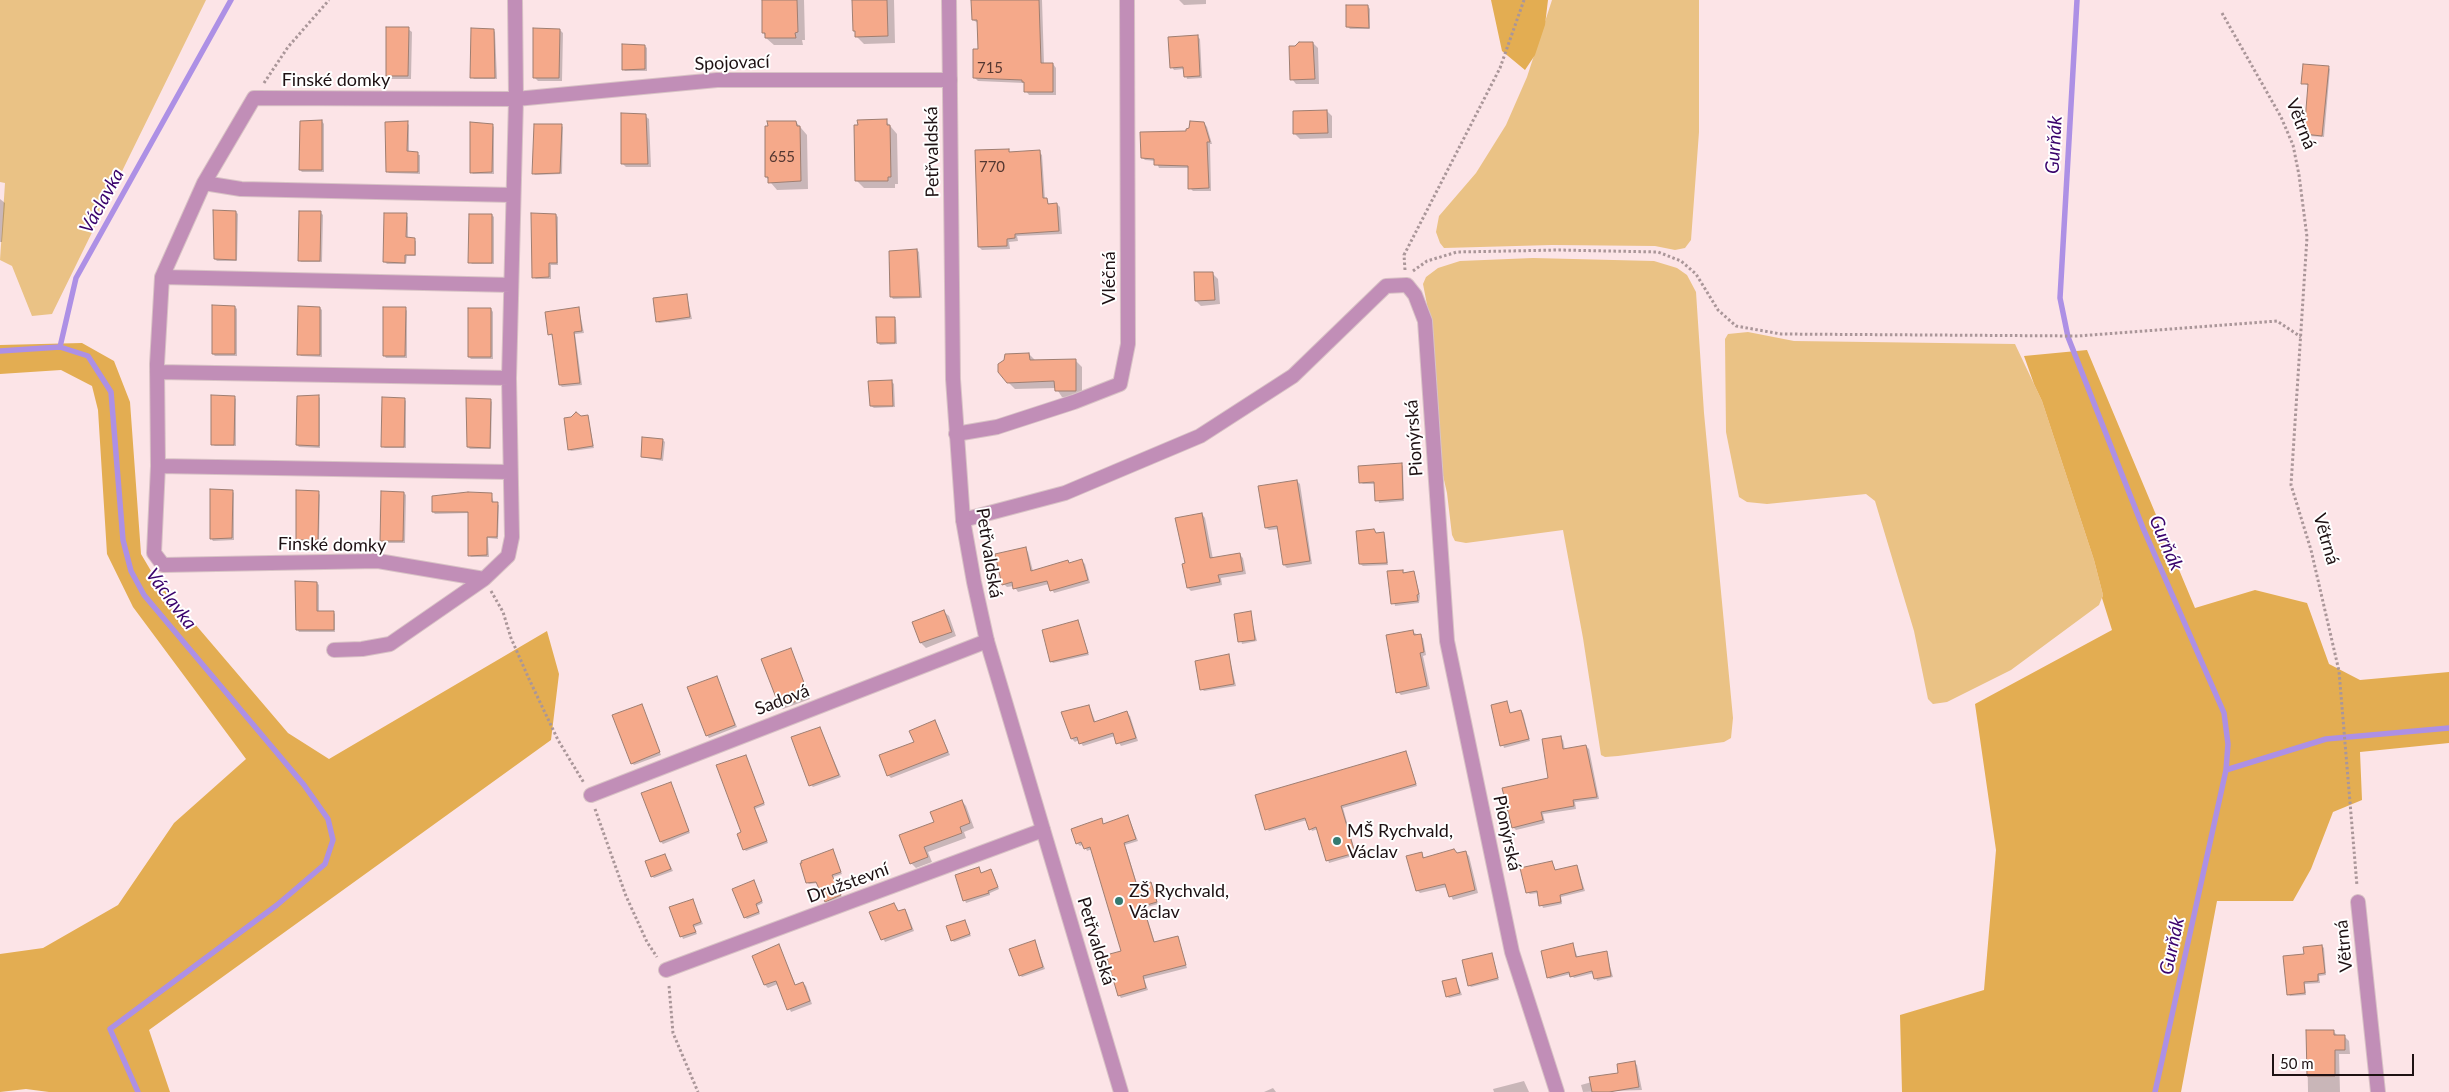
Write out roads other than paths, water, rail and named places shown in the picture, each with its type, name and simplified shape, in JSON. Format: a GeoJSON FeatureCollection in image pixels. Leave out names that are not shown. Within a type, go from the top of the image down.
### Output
{"type":"FeatureCollection","features":[{"type":"Feature","properties":{"kind":"street"},"geometry":{"type":"LineString","coordinates":[[334,650],[362,649],[390,644],[484,579],[508,556],[512,537],[509,472],[509,378],[512,195],[516,99],[515,0]]}},
{"type":"Feature","properties":{"kind":"street","name":"Petřvaldská"},"geometry":{"type":"LineString","coordinates":[[949,0],[953,379],[963,520],[987,641],[1121,1092]]}},
{"type":"Feature","properties":{"kind":"street","name":"Vléčná"},"geometry":{"type":"LineString","coordinates":[[956,434],[997,427],[1074,402],[1120,384],[1128,344],[1127,0]]}},
{"type":"Feature","properties":{"kind":"street","name":"Spojovací"},"geometry":{"type":"LineString","coordinates":[[516,99],[717,80],[950,80]]}},
{"type":"Feature","properties":{"kind":"street","name":"Finské domky"},"geometry":{"type":"LineString","coordinates":[[484,579],[378,561],[163,565],[154,553],[158,466],[157,372],[162,277],[204,183],[254,98],[516,99]]}},
{"type":"Feature","properties":{"kind":"street"},"geometry":{"type":"LineString","coordinates":[[204,183],[241,189],[512,195]]}},
{"type":"Feature","properties":{"kind":"street"},"geometry":{"type":"LineString","coordinates":[[162,277],[511,285]]}},
{"type":"Feature","properties":{"kind":"street","name":"Pionýrská"},"geometry":{"type":"LineString","coordinates":[[963,520],[1065,493],[1200,436],[1293,376],[1386,286],[1407,285],[1415,295],[1425,321],[1447,641],[1512,952],[1557,1092]]}},
{"type":"Feature","properties":{"kind":"street"},"geometry":{"type":"LineString","coordinates":[[157,372],[509,378]]}},
{"type":"Feature","properties":{"kind":"street"},"geometry":{"type":"LineString","coordinates":[[158,466],[509,472]]}},
{"type":"Feature","properties":{"kind":"street","name":"Sadová"},"geometry":{"type":"LineString","coordinates":[[591,795],[987,641]]}},
{"type":"Feature","properties":{"kind":"street","name":"Družstevní"},"geometry":{"type":"LineString","coordinates":[[666,970],[1043,830]]}},
{"type":"Feature","properties":{"kind":"street","name":"Větrná"},"geometry":{"type":"LineString","coordinates":[[2358,902],[2378,1092]]}},
{"type":"Feature","properties":{"kind":"waterway","name":"Václavka"},"geometry":{"type":"LineString","coordinates":[[138,1092],[110,1029],[277,905],[325,864],[333,840],[328,819],[304,785],[144,595],[131,571],[123,540],[111,392],[88,356],[60,347],[76,278],[231,0]]}},
{"type":"Feature","properties":{"kind":"waterway","name":"Gurňák"},"geometry":{"type":"LineString","coordinates":[[2077,0],[2060,298],[2068,337],[2143,528],[2224,713],[2228,744],[2226,770],[2155,1092]]}},
{"type":"Feature","properties":{"kind":"waterway"},"geometry":{"type":"LineString","coordinates":[[0,351],[60,347]]}},
{"type":"Feature","properties":{"kind":"waterway"},"geometry":{"type":"LineString","coordinates":[[2226,770],[2326,739],[2449,728]]}},
{"type":"Feature","properties":{"kind":"place","name":"MŠ Rychvald, Václav"},"geometry":{"type":"Point","coordinates":[1337,841]}},
{"type":"Feature","properties":{"kind":"place","name":"ZŠ Rychvald, Václav"},"geometry":{"type":"Point","coordinates":[1119,901]}}]}
